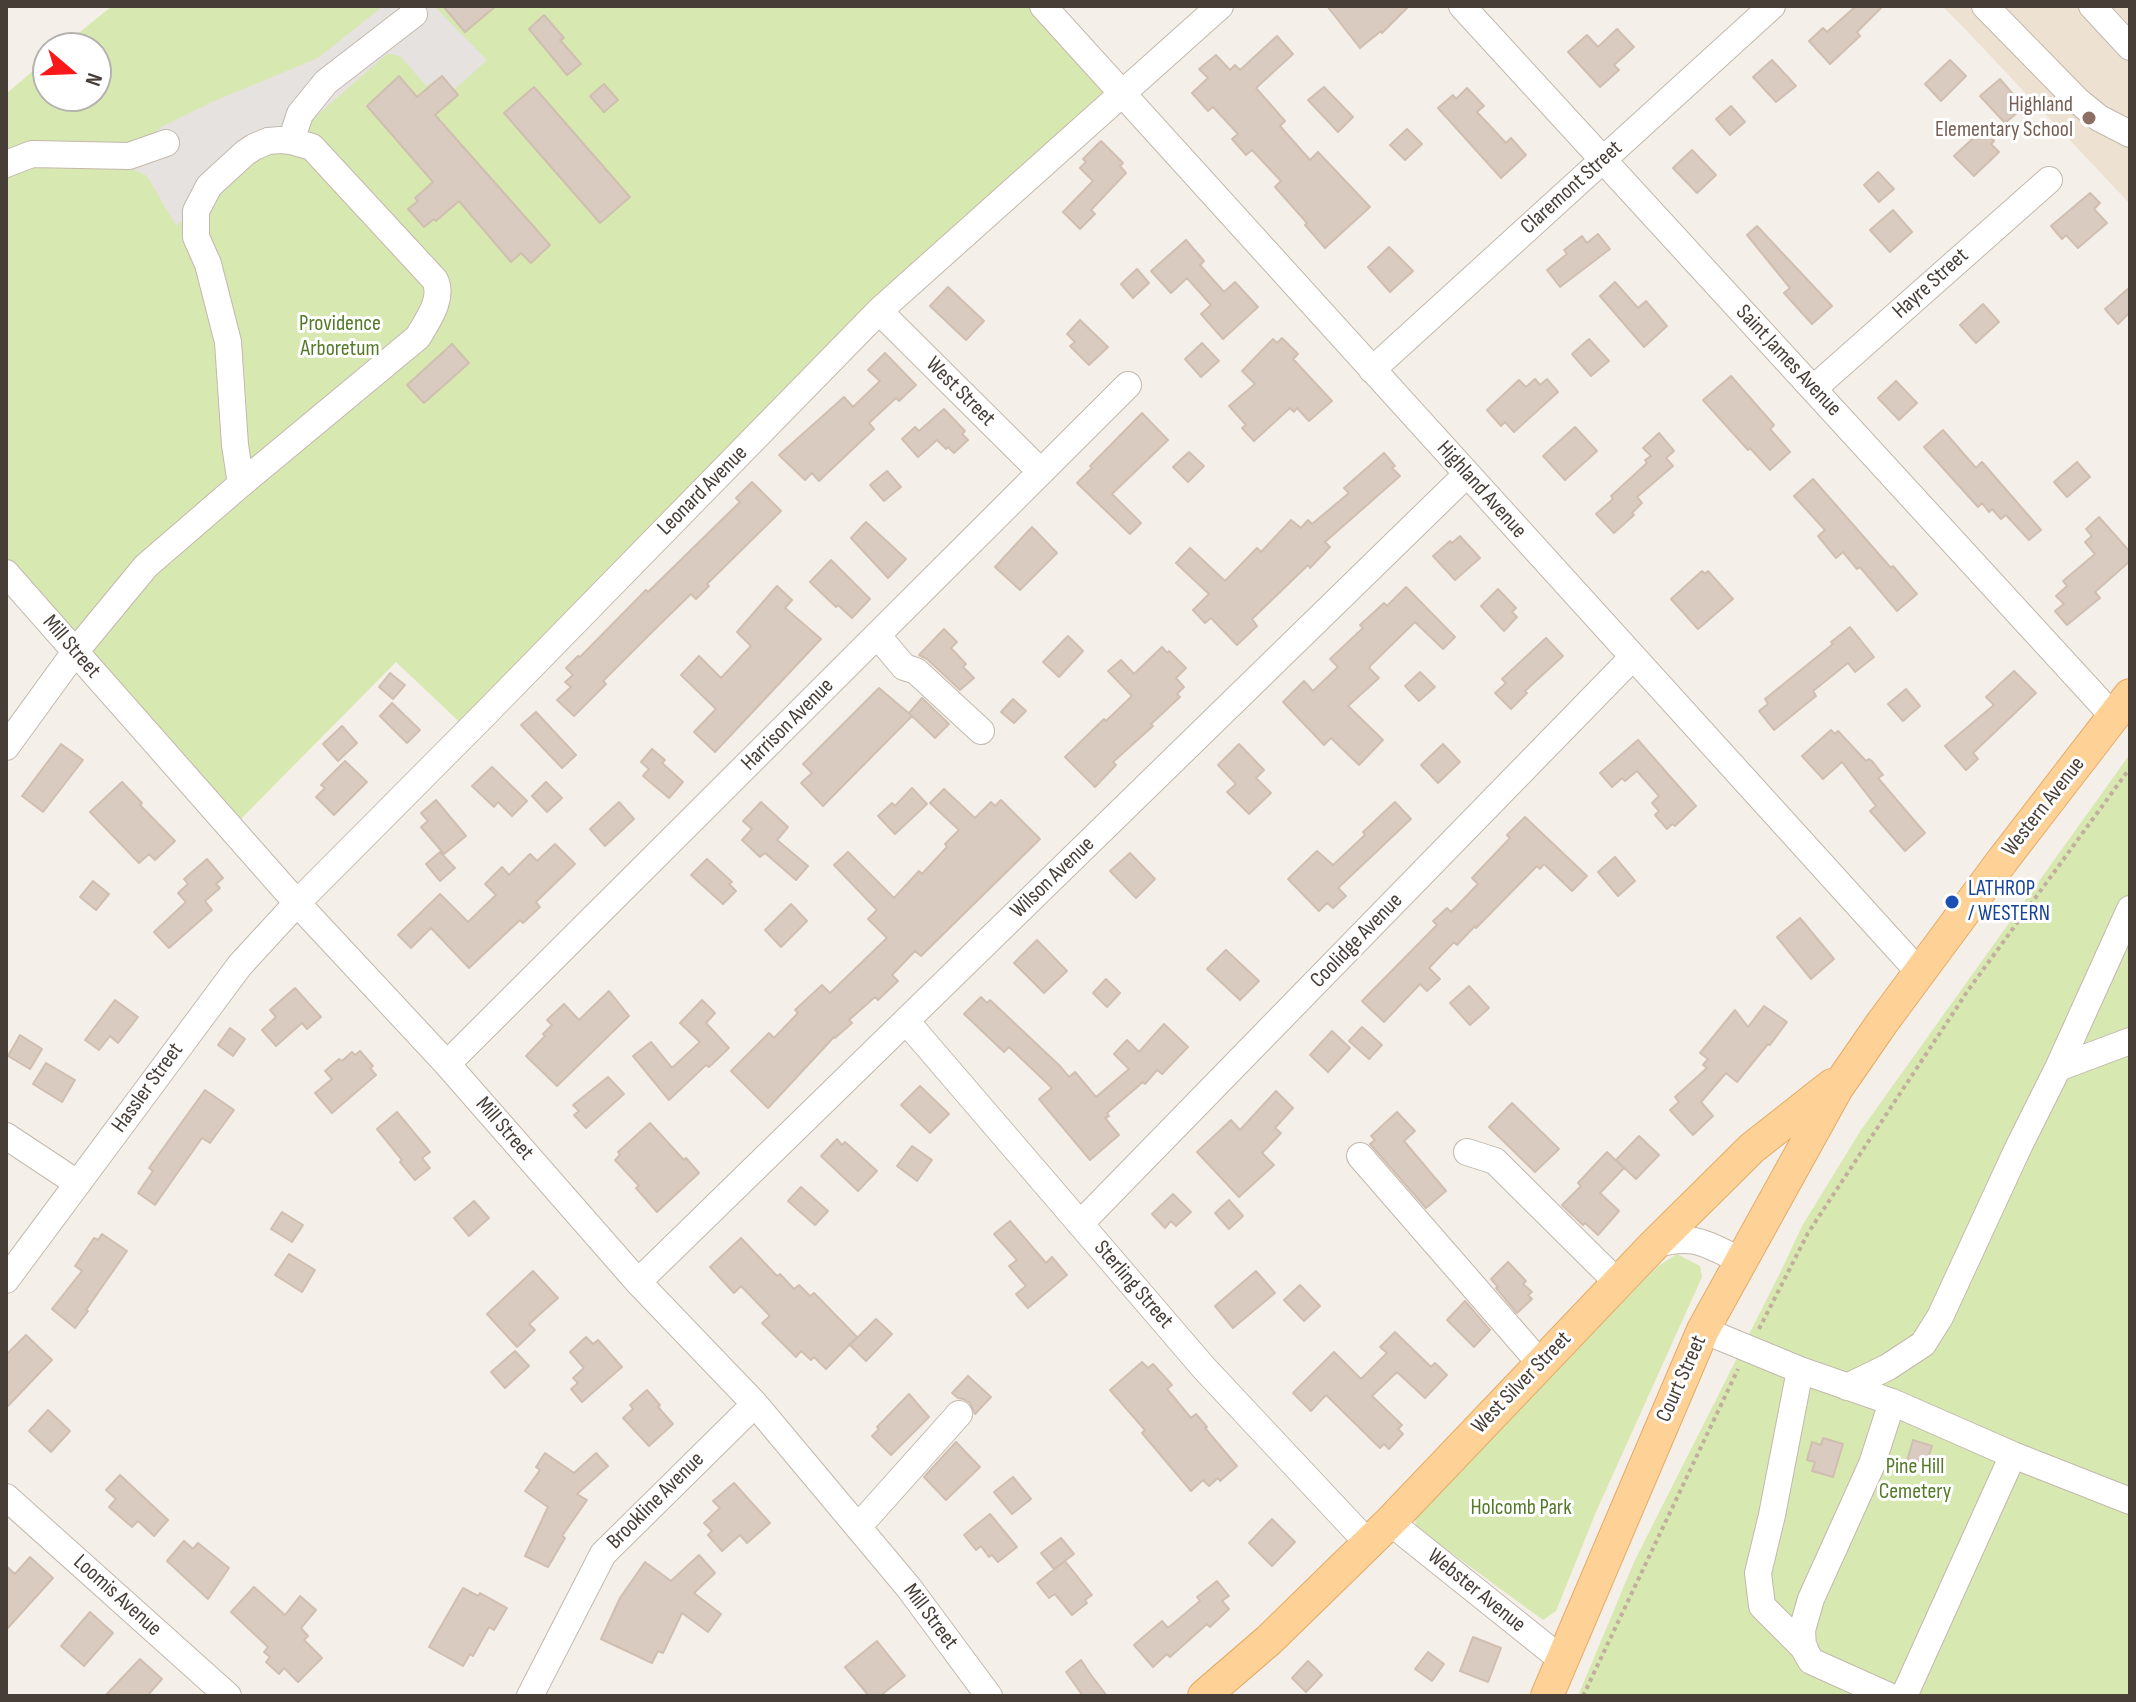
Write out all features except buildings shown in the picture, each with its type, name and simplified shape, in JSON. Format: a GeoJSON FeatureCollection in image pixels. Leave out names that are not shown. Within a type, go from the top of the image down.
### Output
{"type":"FeatureCollection","features":[{"type":"Feature","properties":{"kind":"main road","name":"Western Avenue"},"geometry":{"type":"LineString","coordinates":[[1844,1075],[2002,861],[2122,706]]}},
{"type":"Feature","properties":{"kind":"main road","name":"West Silver Street"},"geometry":{"type":"LineString","coordinates":[[1204,1696],[1269,1640],[1379,1533],[1654,1245],[1752,1148],[1844,1075]]}},
{"type":"Feature","properties":{"kind":"main road","name":"Court Street"},"geometry":{"type":"LineString","coordinates":[[1547,1696],[1703,1330],[1844,1075]]}},
{"type":"Feature","properties":{"kind":"street","name":"Highland Avenue"},"geometry":{"type":"LineString","coordinates":[[1043,6],[1920,973]]}},
{"type":"Feature","properties":{"kind":"street","name":"Leonard Avenue"},"geometry":{"type":"LineString","coordinates":[[297,903],[879,311],[1220,6]]}},
{"type":"Feature","properties":{"kind":"street","name":"Saint James Avenue"},"geometry":{"type":"LineString","coordinates":[[1462,6],[1813,389],[2122,706]]}},
{"type":"Feature","properties":{"kind":"street","name":"Claremont Street"},"geometry":{"type":"LineString","coordinates":[[1372,370],[1772,6]]}},
{"type":"Feature","properties":{"kind":"street"},"geometry":{"type":"LineString","coordinates":[[1985,6],[2078,101],[2099,118],[2130,134]]}},
{"type":"Feature","properties":{"kind":"street"},"geometry":{"type":"LineString","coordinates":[[2092,6],[2130,47]]}},
{"type":"Feature","properties":{"kind":"street"},"geometry":{"type":"LineString","coordinates":[[291,141],[300,114],[326,82],[414,14]]}},
{"type":"Feature","properties":{"kind":"street"},"geometry":{"type":"LineString","coordinates":[[6,747],[75,652],[146,566],[418,337],[428,320],[438,294],[438,286],[430,275],[312,147],[291,141],[268,141],[245,153],[209,186],[199,202],[194,219],[196,237],[208,264],[228,342],[235,445],[241,484]]}},
{"type":"Feature","properties":{"kind":"street"},"geometry":{"type":"LineString","coordinates":[[6,164],[32,154],[129,156],[166,143]]}},
{"type":"Feature","properties":{"kind":"street","name":"Hayre Street"},"geometry":{"type":"LineString","coordinates":[[1813,389],[2049,180]]}},
{"type":"Feature","properties":{"kind":"street","name":"West Street"},"geometry":{"type":"LineString","coordinates":[[879,311],[1041,472]]}},
{"type":"Feature","properties":{"kind":"street","name":"Harrison Avenue"},"geometry":{"type":"LineString","coordinates":[[447,1064],[1128,385]]}},
{"type":"Feature","properties":{"kind":"street","name":"Wilson Avenue"},"geometry":{"type":"LineString","coordinates":[[638,1282],[1467,474]]}},
{"type":"Feature","properties":{"kind":"street","name":"Mill Street"},"geometry":{"type":"LineString","coordinates":[[6,573],[297,903],[447,1064],[638,1282],[755,1404],[909,1588],[989,1696]]}},
{"type":"Feature","properties":{"kind":"street"},"geometry":{"type":"LineString","coordinates":[[877,635],[904,667],[916,671],[981,731]]}},
{"type":"Feature","properties":{"kind":"street","name":"Coolidge Avenue"},"geometry":{"type":"LineString","coordinates":[[1080,1224],[1633,657]]}},
{"type":"Feature","properties":{"kind":"street","name":"Hassler Street"},"geometry":{"type":"LineString","coordinates":[[6,1280],[240,965],[297,903]]}},
{"type":"Feature","properties":{"kind":"street"},"geometry":{"type":"LineString","coordinates":[[1847,1387],[1888,1367],[1923,1344],[1940,1317],[2130,909]]}},
{"type":"Feature","properties":{"kind":"street","name":"Sterling Street"},"geometry":{"type":"LineString","coordinates":[[906,1021],[1204,1368],[1379,1533]]}},
{"type":"Feature","properties":{"kind":"street"},"geometry":{"type":"LineString","coordinates":[[2058,1068],[2130,1041]]}},
{"type":"Feature","properties":{"kind":"street"},"geometry":{"type":"LineString","coordinates":[[6,1136],[77,1183]]}},
{"type":"Feature","properties":{"kind":"street"},"geometry":{"type":"LineString","coordinates":[[1467,1152],[1495,1161],[1618,1283]]}},
{"type":"Feature","properties":{"kind":"street"},"geometry":{"type":"LineString","coordinates":[[1360,1156],[1540,1363]]}},
{"type":"Feature","properties":{"kind":"street"},"geometry":{"type":"LineString","coordinates":[[1654,1245],[1676,1239],[1696,1240],[1742,1261]]}},
{"type":"Feature","properties":{"kind":"street"},"geometry":{"type":"LineString","coordinates":[[1703,1330],[1800,1370],[1892,1402],[2013,1455],[2130,1501]]}},
{"type":"Feature","properties":{"kind":"street"},"geometry":{"type":"LineString","coordinates":[[1800,1370],[1758,1573],[1762,1606],[1805,1649]]}},
{"type":"Feature","properties":{"kind":"street"},"geometry":{"type":"LineString","coordinates":[[1889,1696],[1811,1661],[1805,1649],[1802,1630],[1811,1599],[1872,1464],[1892,1402]]}},
{"type":"Feature","properties":{"kind":"street","name":"Brookline Avenue"},"geometry":{"type":"LineString","coordinates":[[530,1696],[603,1554],[755,1404]]}},
{"type":"Feature","properties":{"kind":"street"},"geometry":{"type":"LineString","coordinates":[[858,1527],[959,1414]]}},
{"type":"Feature","properties":{"kind":"street"},"geometry":{"type":"LineString","coordinates":[[1904,1696],[2013,1455]]}},
{"type":"Feature","properties":{"kind":"street","name":"Loomis Avenue"},"geometry":{"type":"LineString","coordinates":[[6,1497],[228,1696]]}},
{"type":"Feature","properties":{"kind":"street","name":"Webster Avenue"},"geometry":{"type":"LineString","coordinates":[[1379,1533],[1561,1659]]}},
{"type":"Feature","properties":{"kind":"path"},"geometry":{"type":"LineString","coordinates":[[1583,1696],[1718,1408],[1808,1233],[1969,989],[2130,768]]}},
{"type":"Feature","properties":{"kind":"shaded area"},"geometry":{"type":"Polygon","coordinates":[[[383,6],[434,6],[487,60],[454,90],[442,76],[426,86],[401,57],[387,54],[283,148],[257,157],[218,187],[176,226],[147,176],[126,166],[132,151],[161,127],[318,58],[383,6]]]}},
{"type":"Feature","properties":{"kind":"shaded area","name":"Highland Elementary School"},"geometry":{"type":"Polygon","coordinates":[[[1942,6],[2130,6],[2130,204],[1967,31],[1942,6]]]}},
{"type":"Feature","properties":{"kind":"green space","name":"Providence Arboretum"},"geometry":{"type":"Polygon","coordinates":[[[112,6],[1043,6],[1123,94],[879,311],[469,731],[396,662],[232,828],[6,573],[6,94],[32,72],[32,112],[112,112],[112,32],[80,32],[112,6]]]}},
{"type":"Feature","properties":{"kind":"green space","name":"Pine Hill Cemetery"},"geometry":{"type":"Polygon","coordinates":[[[2130,754],[2130,1696],[1578,1696],[1634,1562],[1802,1226],[1861,1130],[2130,754]]]}},
{"type":"Feature","properties":{"kind":"green space","name":"Holcomb Park"},"geometry":{"type":"Polygon","coordinates":[[[1677,1254],[1700,1266],[1702,1277],[1596,1512],[1556,1611],[1543,1620],[1416,1527],[1415,1517],[1657,1267],[1677,1254]]]}},
{"type":"Feature","properties":{"kind":"place","name":"Highland Elementary School"},"geometry":{"type":"Point","coordinates":[2089,118]}},
{"type":"Feature","properties":{"kind":"place","name":"LATHROP / WESTERN"},"geometry":{"type":"Point","coordinates":[1952,902]}}]}
